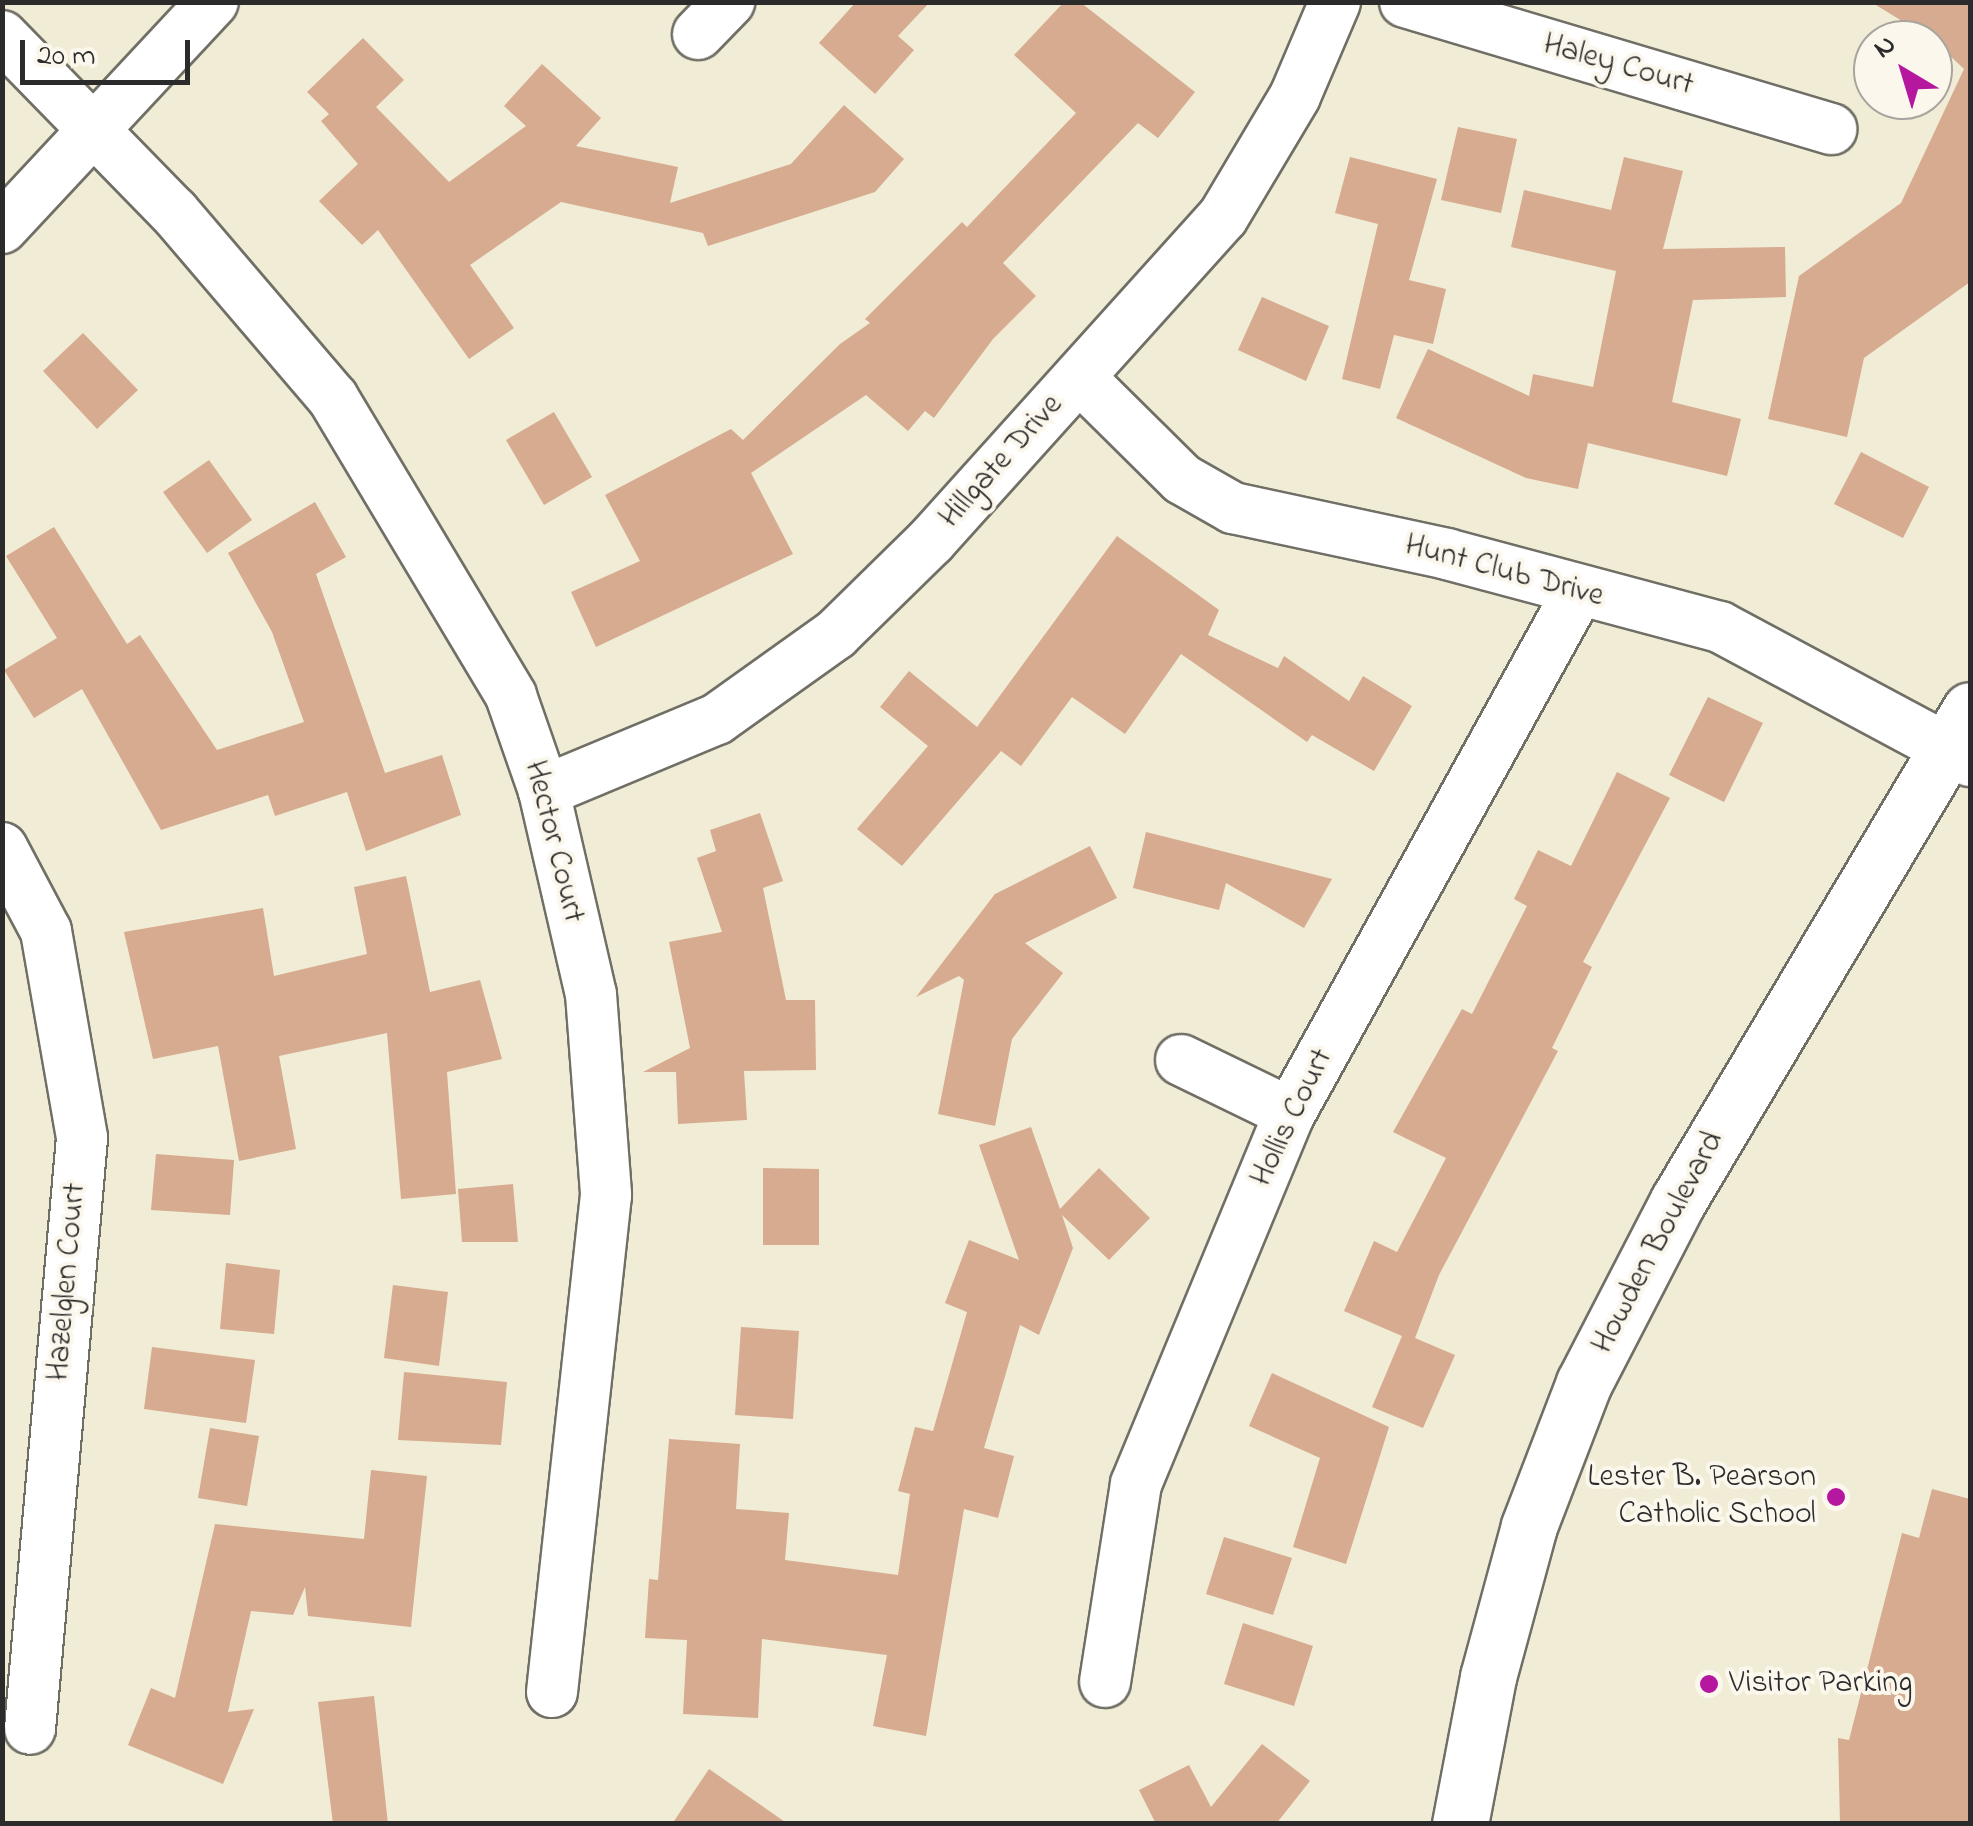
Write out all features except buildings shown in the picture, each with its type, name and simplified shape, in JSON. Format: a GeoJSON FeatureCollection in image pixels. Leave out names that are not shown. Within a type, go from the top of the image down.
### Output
{"type":"FeatureCollection","features":[{"type":"Feature","properties":{"kind":"street"},"geometry":{"type":"LineString","coordinates":[[2,228],[213,2]]}},
{"type":"Feature","properties":{"kind":"street","name":"Hillgate Drive"},"geometry":{"type":"LineString","coordinates":[[544,790],[717,719],[836,634],[1079,378],[1224,217],[1296,96],[1335,2]]}},
{"type":"Feature","properties":{"kind":"street","name":"Haley Court"},"geometry":{"type":"LineString","coordinates":[[1405,2],[1832,129]]}},
{"type":"Feature","properties":{"kind":"street","name":"Hector Court"},"geometry":{"type":"LineString","coordinates":[[2,36],[94,130],[333,398],[511,696],[544,790],[591,994],[606,1195],[552,1692]]}},
{"type":"Feature","properties":{"kind":"street","name":"Hunt Club Drive"},"geometry":{"type":"LineString","coordinates":[[1079,378],[1182,478],[1233,508],[1448,554],[1720,628],[1963,740]]}},
{"type":"Feature","properties":{"kind":"street","name":"Hollis Court"},"geometry":{"type":"LineString","coordinates":[[1106,1682],[1136,1484],[1290,1113],[1578,592]]}},
{"type":"Feature","properties":{"kind":"street","name":"Howden Boulevard"},"geometry":{"type":"LineString","coordinates":[[1460,1824],[1488,1677],[1529,1526],[1584,1383],[1678,1201],[1963,740]]}},
{"type":"Feature","properties":{"kind":"street","name":"Hazelglen Court"},"geometry":{"type":"LineString","coordinates":[[2,848],[46,932],[82,1138],[30,1729]]}},
{"type":"Feature","properties":{"kind":"street"},"geometry":{"type":"LineString","coordinates":[[1180,1060],[1290,1113]]}},
{"type":"Feature","properties":{"kind":"place","name":"Lester B. Pearson Catholic School"},"geometry":{"type":"Point","coordinates":[1836,1497]}},
{"type":"Feature","properties":{"kind":"place","name":"Visitor Parking"},"geometry":{"type":"Point","coordinates":[1709,1684]}}]}
